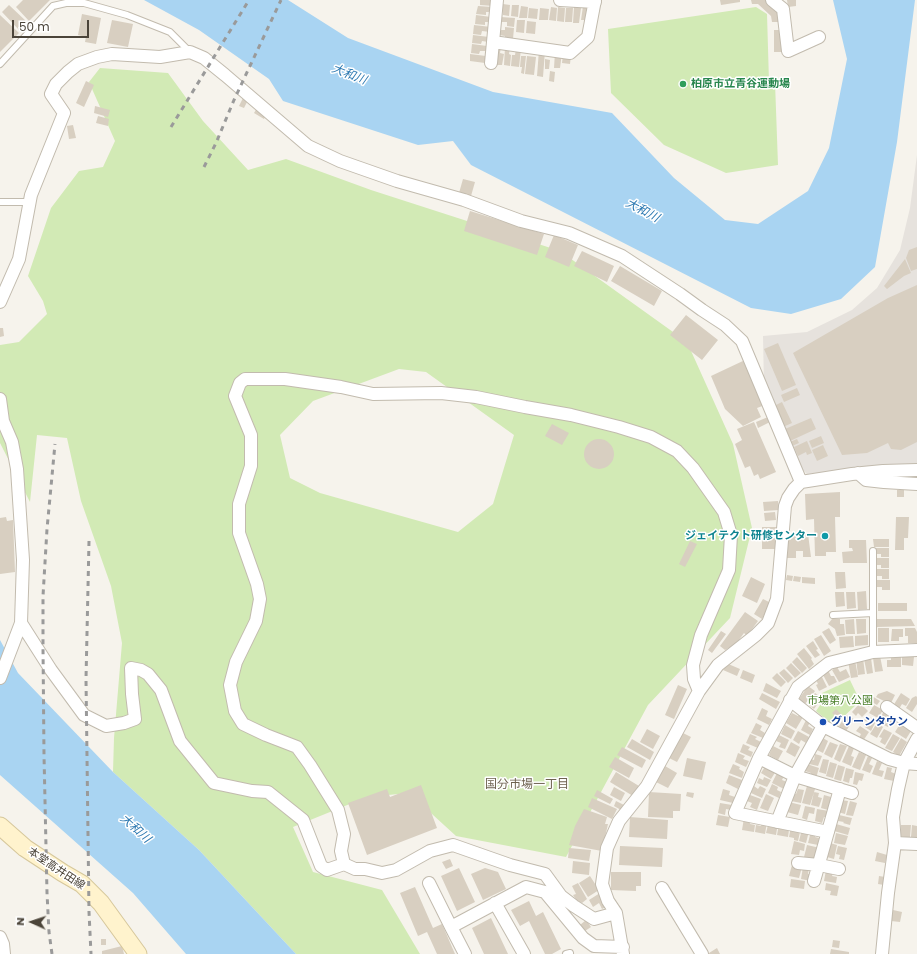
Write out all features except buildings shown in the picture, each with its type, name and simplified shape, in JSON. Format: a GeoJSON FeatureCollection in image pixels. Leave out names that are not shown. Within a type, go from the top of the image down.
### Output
{"type":"FeatureCollection","features":[{"type":"Feature","properties":{"kind":"main road","name":"本堂高井田線"},"geometry":{"type":"LineString","coordinates":[[0,826],[25,848],[82,884],[101,903],[138,954]]}},
{"type":"Feature","properties":{"kind":"street"},"geometry":{"type":"LineString","coordinates":[[491,63],[497,0]]}},
{"type":"Feature","properties":{"kind":"street"},"geometry":{"type":"LineString","coordinates":[[493,42],[570,53],[588,38],[595,1],[560,0]]}},
{"type":"Feature","properties":{"kind":"street"},"geometry":{"type":"LineString","coordinates":[[772,0],[783,9],[788,51],[819,36]]}},
{"type":"Feature","properties":{"kind":"street"},"geometry":{"type":"LineString","coordinates":[[0,302],[19,259],[31,195],[64,113],[51,94],[56,84],[78,64],[98,57],[112,54],[160,57],[190,52],[204,58],[308,146],[340,161],[397,181],[464,200],[521,221],[569,233],[622,256],[725,325],[742,341],[801,482]]}},
{"type":"Feature","properties":{"kind":"street"},"geometry":{"type":"LineString","coordinates":[[344,864],[341,852],[344,834],[338,810],[310,764],[297,747],[243,724],[236,711],[230,685],[236,662],[256,621],[260,599],[257,584],[239,533],[239,504],[251,466],[251,435],[235,396],[240,384],[245,379],[285,379],[341,387],[373,394],[441,393],[476,397],[619,427],[651,437],[677,451],[693,468],[724,512],[730,535],[729,570],[701,635],[693,665],[694,679],[699,691]]}},
{"type":"Feature","properties":{"kind":"street"},"geometry":{"type":"LineString","coordinates":[[0,398],[3,421],[12,442],[16,469],[23,560],[19,627],[0,678]]}},
{"type":"Feature","properties":{"kind":"street"},"geometry":{"type":"LineString","coordinates":[[451,927],[526,887],[545,892],[583,938],[594,946],[623,951],[616,913],[608,901],[602,884],[607,848],[619,821],[647,786],[699,691],[718,665],[756,635],[768,623],[777,599],[785,506],[788,498],[801,482],[858,473],[917,470]]}},
{"type":"Feature","properties":{"kind":"street"},"geometry":{"type":"LineString","coordinates":[[858,473],[866,480],[917,484]]}},
{"type":"Feature","properties":{"kind":"street"},"geometry":{"type":"LineString","coordinates":[[19,627],[84,715],[106,726],[124,723],[135,719],[131,668],[141,670],[148,674],[161,690],[180,741],[214,783],[252,791],[268,792],[303,820],[321,866],[327,870],[344,864],[355,869],[365,869],[382,873],[396,870],[430,851],[453,845],[510,865],[544,874],[561,896],[594,919],[616,913]]}},
{"type":"Feature","properties":{"kind":"street"},"geometry":{"type":"LineString","coordinates":[[828,832],[736,814],[759,758],[798,687],[829,662],[873,652],[917,650]]}},
{"type":"Feature","properties":{"kind":"street"},"geometry":{"type":"LineString","coordinates":[[790,700],[823,726],[890,759],[904,763],[917,764]]}},
{"type":"Feature","properties":{"kind":"street"},"geometry":{"type":"LineString","coordinates":[[887,707],[917,728]]}},
{"type":"Feature","properties":{"kind":"street"},"geometry":{"type":"LineString","coordinates":[[776,822],[795,776],[823,726]]}},
{"type":"Feature","properties":{"kind":"street"},"geometry":{"type":"LineString","coordinates":[[882,954],[895,843],[894,818],[898,789],[904,763],[917,739]]}},
{"type":"Feature","properties":{"kind":"street"},"geometry":{"type":"LineString","coordinates":[[759,758],[795,776],[852,793]]}},
{"type":"Feature","properties":{"kind":"street"},"geometry":{"type":"LineString","coordinates":[[814,881],[840,789]]}},
{"type":"Feature","properties":{"kind":"street"},"geometry":{"type":"LineString","coordinates":[[895,843],[917,844]]}},
{"type":"Feature","properties":{"kind":"street"},"geometry":{"type":"LineString","coordinates":[[798,863],[839,869]]}},
{"type":"Feature","properties":{"kind":"street"},"geometry":{"type":"LineString","coordinates":[[429,883],[466,954]]}},
{"type":"Feature","properties":{"kind":"street"},"geometry":{"type":"LineString","coordinates":[[662,888],[702,954]]}},
{"type":"Feature","properties":{"kind":"street"},"geometry":{"type":"LineString","coordinates":[[495,903],[524,954]]}},
{"type":"Feature","properties":{"kind":"street"},"geometry":{"type":"LineString","coordinates":[[0,937],[3,944],[4,954]]}},
{"type":"Feature","properties":{"kind":"lane"},"geometry":{"type":"LineString","coordinates":[[0,64],[54,6],[66,3],[84,3],[120,13],[170,32],[190,52]]}},
{"type":"Feature","properties":{"kind":"lane"},"geometry":{"type":"LineString","coordinates":[[0,202],[30,202]]}},
{"type":"Feature","properties":{"kind":"lane"},"geometry":{"type":"LineString","coordinates":[[873,550],[873,652]]}},
{"type":"Feature","properties":{"kind":"lane"},"geometry":{"type":"LineString","coordinates":[[833,614],[873,613]]}},
{"type":"Feature","properties":{"kind":"shaded area"},"geometry":{"type":"Polygon","coordinates":[[[917,155],[917,464],[807,474],[800,467],[764,387],[763,336],[807,332],[852,310],[877,288],[900,250],[910,208],[917,155]]]}},
{"type":"Feature","properties":{"kind":"green space"},"geometry":{"type":"Polygon","coordinates":[[[756,7],[767,14],[769,82],[775,82],[778,165],[726,173],[664,145],[611,93],[608,29],[756,7]]]}},
{"type":"Feature","properties":{"kind":"green space"},"geometry":{"type":"Polygon","coordinates":[[[100,68],[168,73],[203,121],[248,170],[286,159],[371,190],[560,251],[687,342],[733,444],[752,528],[730,618],[648,705],[566,857],[456,836],[409,793],[367,797],[293,827],[313,872],[382,890],[420,954],[296,954],[199,850],[113,772],[114,738],[122,643],[111,586],[81,501],[67,438],[37,435],[30,502],[0,443],[0,345],[19,342],[47,314],[43,301],[28,276],[51,208],[79,171],[103,167],[115,141],[89,82],[100,68]],[[399,369],[313,401],[280,435],[290,478],[320,493],[458,532],[493,504],[514,435],[426,372],[399,369]]]}},
{"type":"Feature","properties":{"kind":"green space","name":"市場第八公園"},"geometry":{"type":"Polygon","coordinates":[[[850,680],[860,701],[834,726],[816,711],[825,698],[822,693],[850,680]]]}},
{"type":"Feature","properties":{"kind":"water","name":"大和川"},"geometry":{"type":"Polygon","coordinates":[[[144,0],[288,0],[348,38],[493,92],[612,113],[674,178],[725,220],[758,224],[808,191],[829,148],[847,59],[833,0],[915,0],[897,142],[875,267],[841,299],[791,314],[751,308],[471,165],[453,141],[418,145],[283,101],[269,79],[199,30],[144,0]]]}},
{"type":"Feature","properties":{"kind":"water","name":"大和川"},"geometry":{"type":"Polygon","coordinates":[[[0,640],[18,673],[113,772],[199,850],[296,954],[186,954],[133,893],[0,775],[0,640]]]}},
{"type":"Feature","properties":{"kind":"railway"},"geometry":{"type":"LineString","coordinates":[[171,127],[249,0]]}},
{"type":"Feature","properties":{"kind":"railway"},"geometry":{"type":"LineString","coordinates":[[204,167],[281,0]]}},
{"type":"Feature","properties":{"kind":"railway"},"geometry":{"type":"LineString","coordinates":[[52,954],[47,893],[43,596],[47,529],[55,444]]}},
{"type":"Feature","properties":{"kind":"railway"},"geometry":{"type":"LineString","coordinates":[[89,541],[86,679],[89,912],[91,954]]}},
{"type":"Feature","properties":{"kind":"place","name":"柏原市立青谷運動場"},"geometry":{"type":"Point","coordinates":[683,84]}},
{"type":"Feature","properties":{"kind":"place","name":"ジェイテクト研修センター"},"geometry":{"type":"Point","coordinates":[825,536]}},
{"type":"Feature","properties":{"kind":"place","name":"グリーンタウン"},"geometry":{"type":"Point","coordinates":[823,722]}},
{"type":"Feature","properties":{"kind":"district","name":"国分市場一丁目"},"geometry":{"type":"Point","coordinates":[527,785]}}]}
